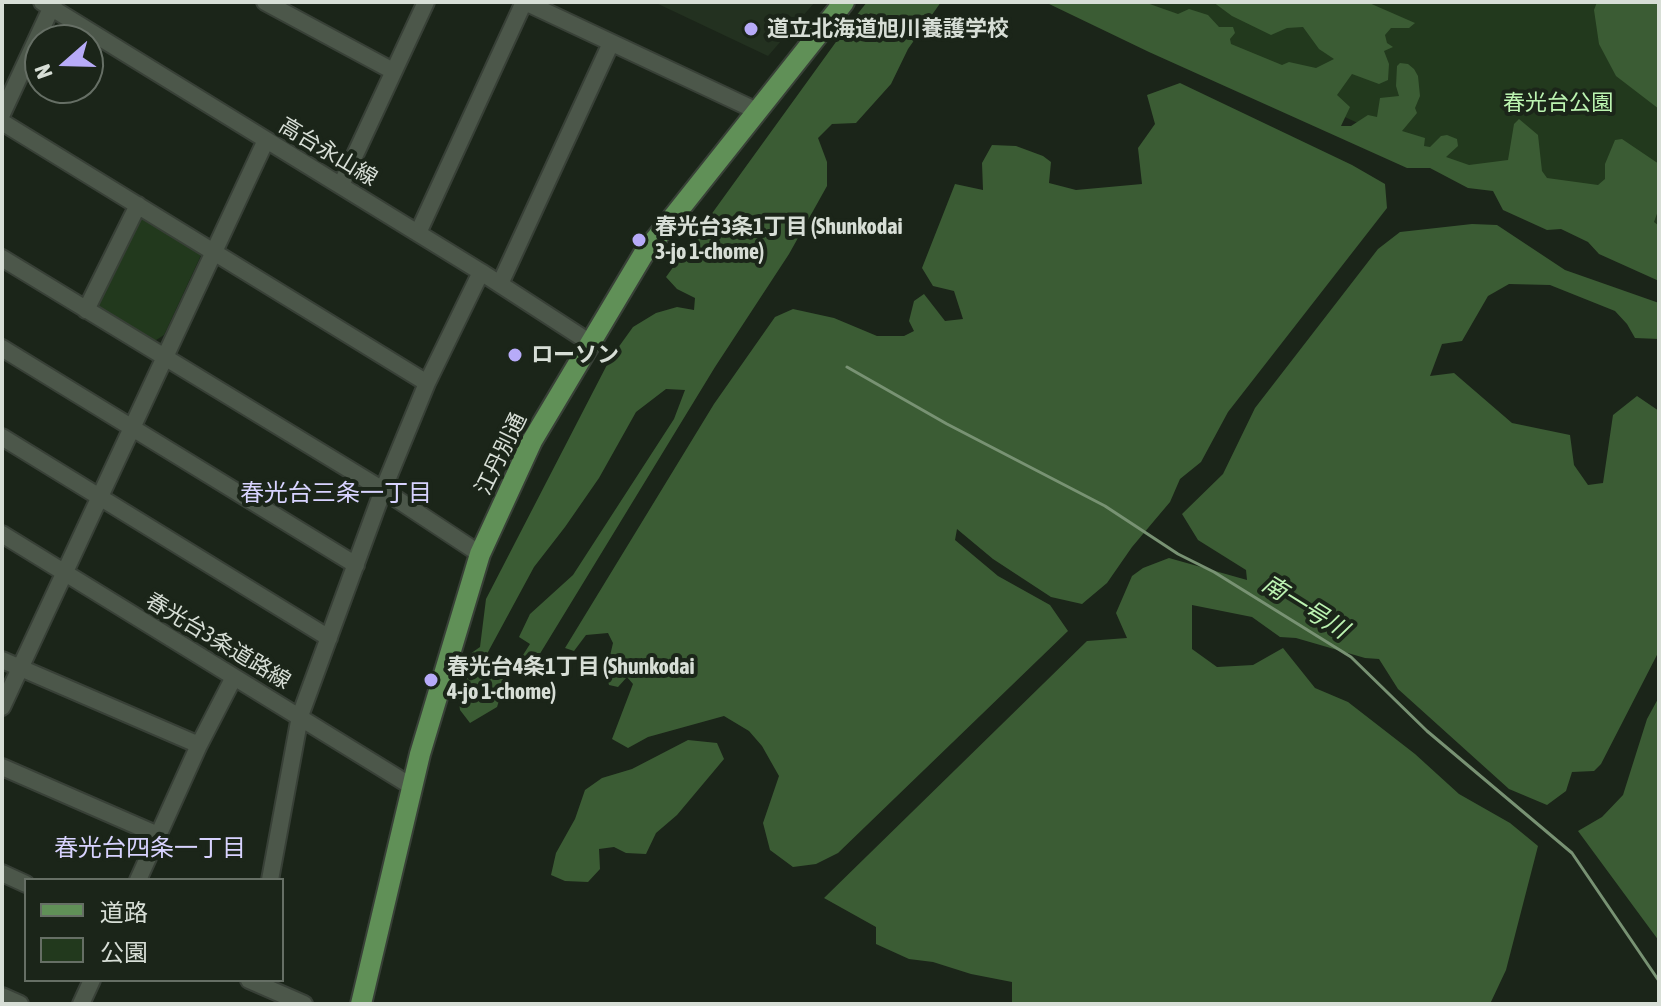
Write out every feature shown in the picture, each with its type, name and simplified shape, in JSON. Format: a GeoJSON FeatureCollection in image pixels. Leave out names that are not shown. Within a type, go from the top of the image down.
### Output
{"type":"FeatureCollection","features":[{"type":"Feature","properties":{"kind":"main road","name":"江丹別通"},"geometry":{"type":"LineString","coordinates":[[361,1004],[411,786],[480,554],[532,441],[643,255],[844,2]]}},
{"type":"Feature","properties":{"kind":"street"},"geometry":{"type":"LineString","coordinates":[[265,2],[393,71]]}},
{"type":"Feature","properties":{"kind":"street"},"geometry":{"type":"LineString","coordinates":[[341,185],[426,2]]}},
{"type":"Feature","properties":{"kind":"street"},"geometry":{"type":"LineString","coordinates":[[418,233],[524,2],[757,111]]}},
{"type":"Feature","properties":{"kind":"street"},"geometry":{"type":"LineString","coordinates":[[2,114],[49,4]]}},
{"type":"Feature","properties":{"kind":"street","name":"高台永山線"},"geometry":{"type":"LineString","coordinates":[[49,4],[589,342]]}},
{"type":"Feature","properties":{"kind":"street"},"geometry":{"type":"LineString","coordinates":[[500,284],[611,43]]}},
{"type":"Feature","properties":{"kind":"street"},"geometry":{"type":"LineString","coordinates":[[2,122],[427,383]]}},
{"type":"Feature","properties":{"kind":"street"},"geometry":{"type":"LineString","coordinates":[[2,707],[266,140]]}},
{"type":"Feature","properties":{"kind":"street"},"geometry":{"type":"LineString","coordinates":[[86,310],[138,205]]}},
{"type":"Feature","properties":{"kind":"street"},"geometry":{"type":"LineString","coordinates":[[2,258],[383,490],[480,554]]}},
{"type":"Feature","properties":{"kind":"street"},"geometry":{"type":"LineString","coordinates":[[270,878],[300,716],[383,490],[427,383],[481,272]]}},
{"type":"Feature","properties":{"kind":"street"},"geometry":{"type":"LineString","coordinates":[[2,348],[356,565]]}},
{"type":"Feature","properties":{"kind":"street"},"geometry":{"type":"LineString","coordinates":[[2,437],[329,638]]}},
{"type":"Feature","properties":{"kind":"street","name":"春光台3条道路線"},"geometry":{"type":"LineString","coordinates":[[2,534],[411,786]]}},
{"type":"Feature","properties":{"kind":"street"},"geometry":{"type":"LineString","coordinates":[[2,660],[199,745]]}},
{"type":"Feature","properties":{"kind":"street"},"geometry":{"type":"LineString","coordinates":[[139,878],[199,745],[234,677]]}},
{"type":"Feature","properties":{"kind":"street"},"geometry":{"type":"LineString","coordinates":[[2,767],[158,835]]}},
{"type":"Feature","properties":{"kind":"street"},"geometry":{"type":"LineString","coordinates":[[2,873],[24,883]]}},
{"type":"Feature","properties":{"kind":"street"},"geometry":{"type":"LineString","coordinates":[[81,1004],[91,982]]}},
{"type":"Feature","properties":{"kind":"street"},"geometry":{"type":"LineString","coordinates":[[254,982],[304,1004]]}},
{"type":"Feature","properties":{"kind":"street"},"geometry":{"type":"LineString","coordinates":[[2,996],[20,1004]]}},
{"type":"Feature","properties":{"kind":"shaded area","name":"道立北海道旭川養護学校"},"geometry":{"type":"Polygon","coordinates":[[[654,2],[815,2],[768,56],[654,2]]]}},
{"type":"Feature","properties":{"kind":"green space"},"geometry":{"type":"Polygon","coordinates":[[[867,2],[941,2],[908,49],[891,84],[856,123],[832,124],[818,138],[827,162],[827,186],[789,254],[715,367],[530,670],[522,668],[523,655],[530,644],[519,637],[530,614],[573,575],[674,419],[685,390],[666,389],[636,412],[599,478],[534,567],[488,652],[488,673],[501,671],[505,682],[497,707],[470,723],[460,710],[458,694],[470,654],[480,647],[486,599],[610,359],[633,327],[656,313],[677,307],[694,310],[695,298],[677,289],[666,277],[867,2]]]}},
{"type":"Feature","properties":{"kind":"green space"},"geometry":{"type":"Polygon","coordinates":[[[1045,2],[1144,2],[1178,14],[1189,9],[1208,15],[1219,27],[1233,27],[1235,33],[1230,39],[1231,44],[1282,65],[1289,62],[1316,68],[1334,59],[1319,49],[1303,27],[1287,28],[1271,35],[1232,16],[1213,2],[1367,2],[1415,23],[1409,28],[1391,28],[1385,35],[1387,43],[1393,47],[1384,51],[1389,64],[1388,80],[1379,84],[1352,74],[1337,95],[1350,107],[1341,126],[1351,126],[1368,115],[1377,117],[1380,98],[1399,96],[1396,86],[1397,66],[1400,63],[1414,69],[1420,96],[1415,108],[1417,113],[1402,131],[1425,138],[1424,146],[1430,147],[1441,136],[1457,139],[1458,146],[1446,157],[1469,165],[1508,160],[1514,124],[1519,119],[1538,135],[1542,171],[1547,178],[1598,185],[1605,179],[1605,164],[1615,140],[1622,139],[1659,164],[1659,208],[1654,222],[1659,226],[1659,281],[1599,254],[1588,242],[1561,229],[1547,230],[1503,210],[1493,191],[1468,188],[1430,168],[1407,168],[1045,2]]]}},
{"type":"Feature","properties":{"kind":"green space","name":"春光台公園"},"geometry":{"type":"Polygon","coordinates":[[[1092,2],[1659,2],[1659,260],[1092,2]]]}},
{"type":"Feature","properties":{"kind":"green space"},"geometry":{"type":"Polygon","coordinates":[[[1597,2],[1659,2],[1659,109],[1616,76],[1599,44],[1594,10],[1597,2]]]}},
{"type":"Feature","properties":{"kind":"green space"},"geometry":{"type":"Polygon","coordinates":[[[1180,83],[1352,165],[1385,184],[1387,208],[1228,412],[1201,462],[1180,479],[1170,502],[1107,583],[1082,604],[1051,597],[993,559],[957,529],[955,540],[998,576],[1050,605],[1068,631],[838,853],[816,864],[793,867],[770,850],[763,823],[779,776],[762,746],[749,731],[724,716],[648,737],[628,748],[612,739],[633,684],[627,677],[618,687],[609,685],[606,673],[613,643],[608,633],[586,635],[574,651],[565,648],[714,404],[775,317],[793,309],[834,318],[877,336],[904,336],[914,331],[909,321],[914,301],[924,294],[945,321],[963,319],[954,291],[933,286],[922,268],[955,184],[983,190],[982,163],[992,145],[1016,146],[1043,156],[1051,162],[1049,183],[1076,190],[1142,184],[1138,148],[1155,124],[1147,95],[1180,83]]]}},
{"type":"Feature","properties":{"kind":"green space"},"geometry":{"type":"Polygon","coordinates":[[[141,214],[202,253],[164,335],[153,342],[93,308],[141,214]]]}},
{"type":"Feature","properties":{"kind":"green space"},"geometry":{"type":"Polygon","coordinates":[[[1472,224],[1497,225],[1565,270],[1659,303],[1659,339],[1635,338],[1615,311],[1550,285],[1509,284],[1488,296],[1462,341],[1442,344],[1430,376],[1454,373],[1512,423],[1570,435],[1574,465],[1588,485],[1603,483],[1613,415],[1637,396],[1659,411],[1659,651],[1601,764],[1594,771],[1572,772],[1566,791],[1547,805],[1509,789],[1398,689],[1379,659],[1365,658],[1296,638],[1280,637],[1252,617],[1192,605],[1192,649],[1217,667],[1253,665],[1283,648],[1315,688],[1348,702],[1415,754],[1459,794],[1510,823],[1538,846],[1506,970],[1490,1004],[1012,1004],[1012,982],[909,959],[876,944],[876,927],[824,898],[1087,641],[1127,638],[1116,613],[1132,576],[1169,558],[1247,580],[1246,570],[1198,540],[1182,514],[1223,474],[1255,408],[1378,249],[1400,232],[1472,224]]]}},
{"type":"Feature","properties":{"kind":"green space"},"geometry":{"type":"Polygon","coordinates":[[[1659,697],[1659,941],[1578,831],[1602,817],[1623,795],[1647,719],[1659,697]]]}},
{"type":"Feature","properties":{"kind":"green space"},"geometry":{"type":"Polygon","coordinates":[[[688,740],[717,743],[724,759],[677,815],[656,833],[646,854],[626,853],[614,847],[599,849],[600,869],[588,882],[565,881],[551,875],[556,853],[575,819],[585,790],[602,778],[632,769],[688,740]]]}},
{"type":"Feature","properties":{"kind":"waterway","name":"南一号川"},"geometry":{"type":"LineString","coordinates":[[847,367],[947,424],[1105,506],[1178,554],[1214,572],[1351,657],[1427,731],[1572,853],[1659,981]]}},
{"type":"Feature","properties":{"kind":"place","name":"道立北海道旭川養護学校"},"geometry":{"type":"Point","coordinates":[751,29]}},
{"type":"Feature","properties":{"kind":"place","name":"春光台3条1丁目 (Shunkodai 3-jo 1-chome)"},"geometry":{"type":"Point","coordinates":[639,240]}},
{"type":"Feature","properties":{"kind":"place","name":"ローソン"},"geometry":{"type":"Point","coordinates":[515,355]}},
{"type":"Feature","properties":{"kind":"place","name":"春光台4条1丁目 (Shunkodai 4-jo 1-chome)"},"geometry":{"type":"Point","coordinates":[431,680]}},
{"type":"Feature","properties":{"kind":"district","name":"春光台三条一丁目"},"geometry":{"type":"Point","coordinates":[336,493]}},
{"type":"Feature","properties":{"kind":"district","name":"春光台四条一丁目"},"geometry":{"type":"Point","coordinates":[150,848]}}]}
